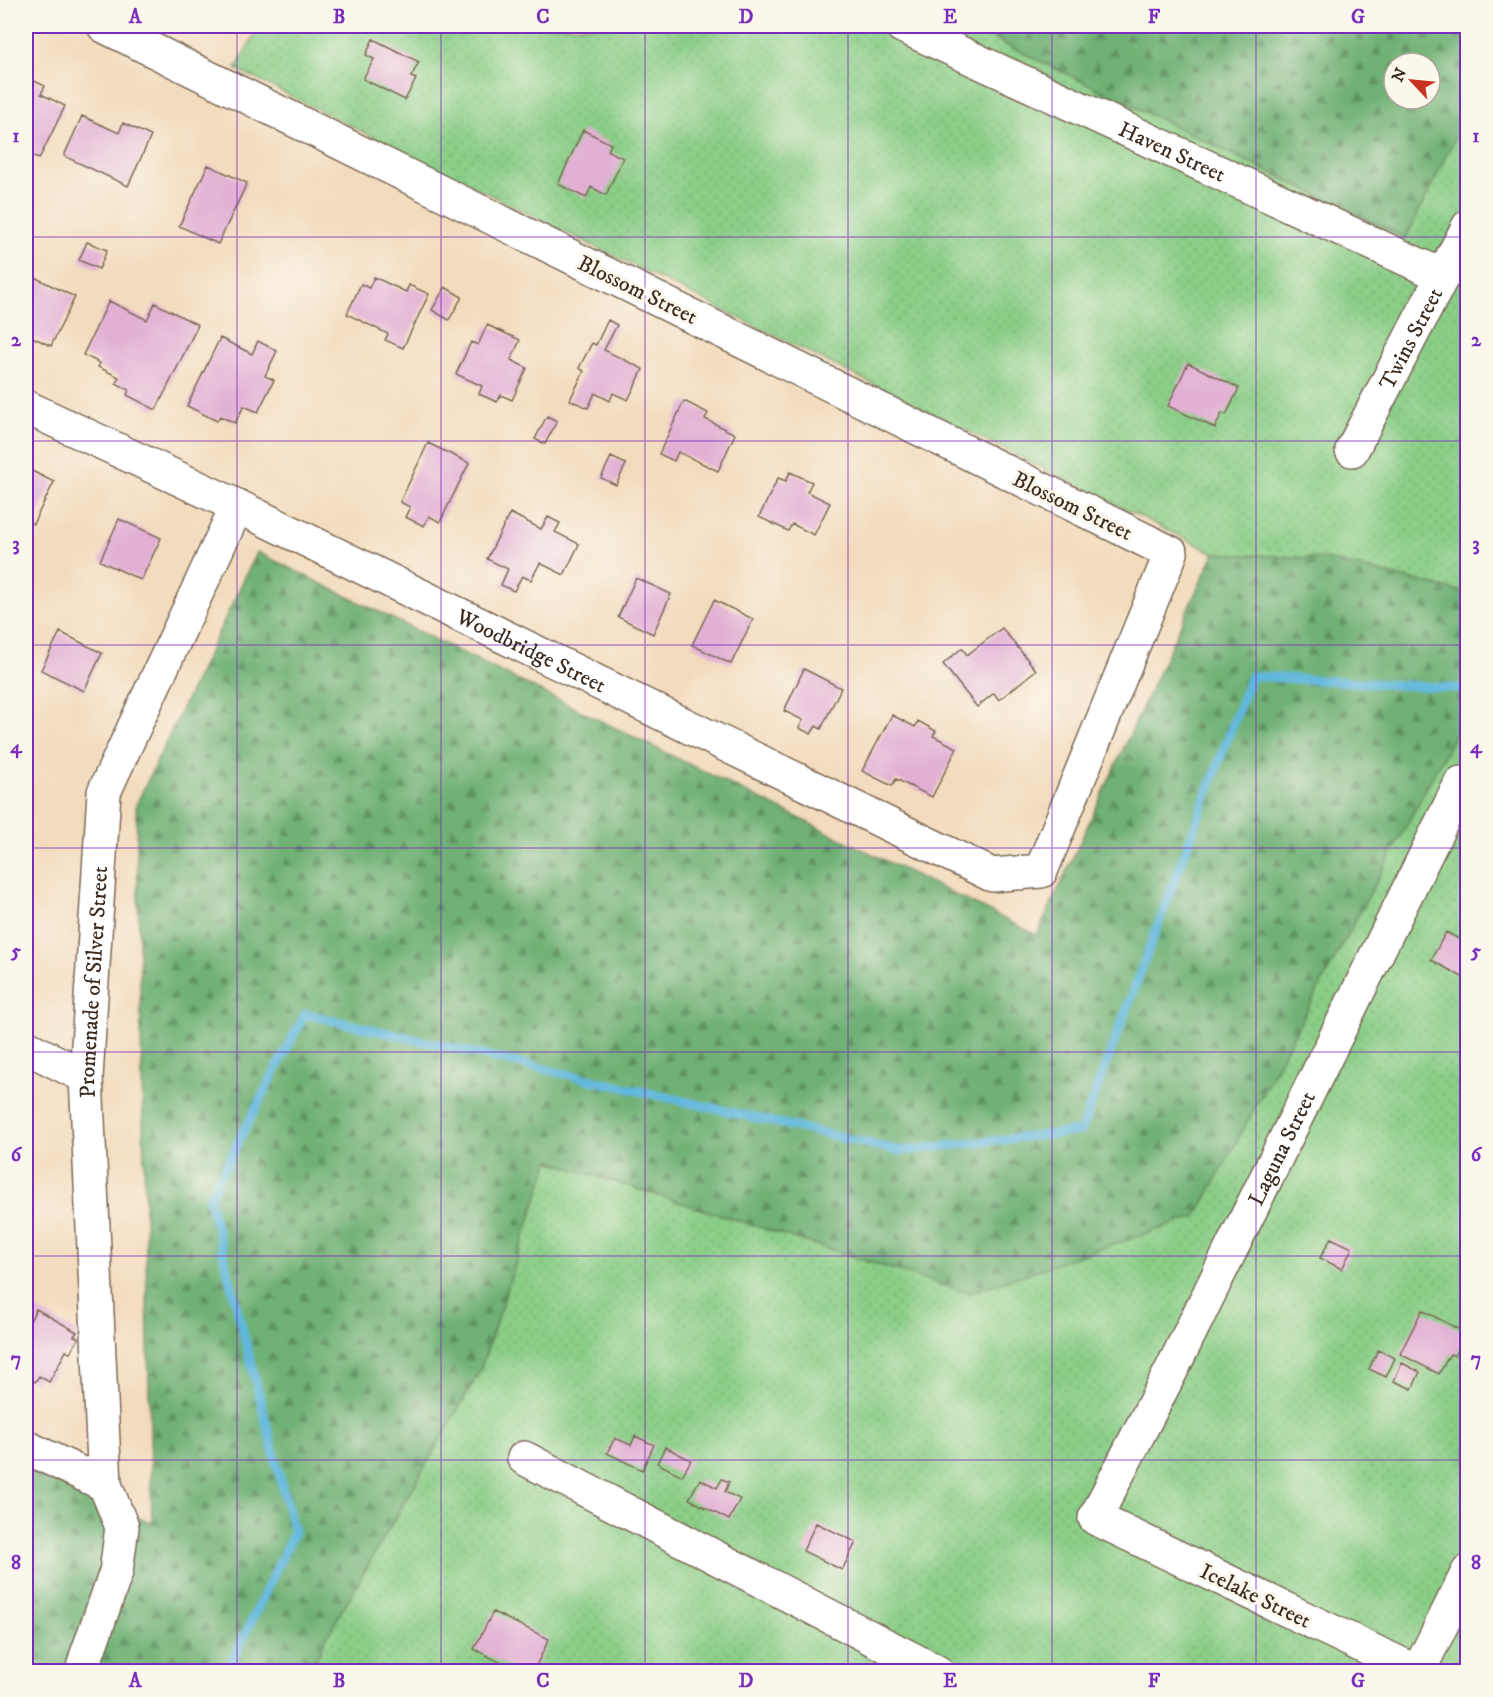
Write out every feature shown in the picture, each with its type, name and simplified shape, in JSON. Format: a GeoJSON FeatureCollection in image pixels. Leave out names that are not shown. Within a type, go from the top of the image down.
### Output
{"type":"FeatureCollection","features":[{"type":"Feature","properties":{"kind":"street","name":"Blossom Street"},"geometry":{"type":"LineString","coordinates":[[104,26],[1171,553],[1041,871]]}},
{"type":"Feature","properties":{"kind":"street","name":"Haven Street"},"geometry":{"type":"LineString","coordinates":[[902,26],[1443,276]]}},
{"type":"Feature","properties":{"kind":"street","name":"Twins Street"},"geometry":{"type":"LineString","coordinates":[[1352,450],[1467,227]]}},
{"type":"Feature","properties":{"kind":"street","name":"Woodbridge Street"},"geometry":{"type":"LineString","coordinates":[[26,407],[237,506],[992,874],[1041,871]]}},
{"type":"Feature","properties":{"kind":"street","name":"Promenade of Silver Street"},"geometry":{"type":"LineString","coordinates":[[82,1671],[116,1572],[122,1527],[105,1485],[86,1077],[104,792],[237,506]]}},
{"type":"Feature","properties":{"kind":"street","name":"Laguna Street"},"geometry":{"type":"LineString","coordinates":[[1095,1518],[1176,1360],[1461,783],[1467,786]]}},
{"type":"Feature","properties":{"kind":"street"},"geometry":{"type":"LineString","coordinates":[[26,1047],[86,1077]]}},
{"type":"Feature","properties":{"kind":"street"},"geometry":{"type":"LineString","coordinates":[[26,1447],[105,1485]]}},
{"type":"Feature","properties":{"kind":"street"},"geometry":{"type":"LineString","coordinates":[[524,1458],[937,1671]]}},
{"type":"Feature","properties":{"kind":"street","name":"Icelake Street"},"geometry":{"type":"LineString","coordinates":[[1095,1518],[1418,1671]]}},
{"type":"Feature","properties":{"kind":"street"},"geometry":{"type":"LineString","coordinates":[[1418,1671],[1467,1572]]}},
{"type":"Feature","properties":{"kind":"green space"},"geometry":{"type":"Polygon","coordinates":[[[259,26],[968,26],[1405,238],[1467,113],[1467,593],[1324,559],[1214,553],[236,69],[259,26]]]}},
{"type":"Feature","properties":{"kind":"green space"},"geometry":{"type":"Polygon","coordinates":[[[968,26],[1467,26],[1467,113],[1406,238],[968,26]]]}},
{"type":"Feature","properties":{"kind":"green space"},"geometry":{"type":"Polygon","coordinates":[[[257,552],[1037,935],[1214,553],[1324,559],[1467,593],[1467,736],[1455,735],[1196,1217],[969,1293],[549,1161],[480,1371],[326,1638],[310,1671],[26,1672],[26,1467],[152,1524],[136,805],[257,552]]]}},
{"type":"Feature","properties":{"kind":"green space"},"geometry":{"type":"Polygon","coordinates":[[[1455,735],[1467,736],[1467,1671],[310,1672],[326,1638],[480,1371],[549,1161],[969,1293],[1455,735]]]}},
{"type":"Feature","properties":{"kind":"building"},"geometry":{"type":"Polygon","coordinates":[[[373,39],[419,62],[411,77],[416,79],[405,100],[363,79],[374,59],[366,55],[373,39]]]}},
{"type":"Feature","properties":{"kind":"building"},"geometry":{"type":"Polygon","coordinates":[[[26,77],[45,86],[41,94],[65,106],[39,159],[26,152],[26,77]]]}},
{"type":"Feature","properties":{"kind":"building"},"geometry":{"type":"Polygon","coordinates":[[[82,116],[119,133],[123,123],[151,136],[128,186],[64,156],[82,116]]]}},
{"type":"Feature","properties":{"kind":"building"},"geometry":{"type":"Polygon","coordinates":[[[583,130],[611,144],[608,151],[623,158],[606,195],[591,187],[586,198],[558,184],[583,130]]]}},
{"type":"Feature","properties":{"kind":"building"},"geometry":{"type":"Polygon","coordinates":[[[208,165],[247,183],[218,244],[179,226],[208,165]]]}},
{"type":"Feature","properties":{"kind":"building"},"geometry":{"type":"Polygon","coordinates":[[[87,242],[107,250],[99,269],[79,260],[87,242]]]}},
{"type":"Feature","properties":{"kind":"building"},"geometry":{"type":"Polygon","coordinates":[[[26,273],[75,297],[51,346],[26,334],[26,273]]]}},
{"type":"Feature","properties":{"kind":"building"},"geometry":{"type":"Polygon","coordinates":[[[374,277],[406,292],[409,285],[429,294],[403,348],[385,340],[388,334],[347,314],[361,284],[369,288],[374,277]]]}},
{"type":"Feature","properties":{"kind":"building"},"geometry":{"type":"Polygon","coordinates":[[[445,287],[462,297],[449,320],[432,310],[445,287]]]}},
{"type":"Feature","properties":{"kind":"building"},"geometry":{"type":"Polygon","coordinates":[[[109,301],[147,320],[155,303],[198,325],[156,410],[127,395],[129,390],[116,383],[119,377],[98,367],[100,363],[83,355],[109,301]]]}},
{"type":"Feature","properties":{"kind":"building"},"geometry":{"type":"Polygon","coordinates":[[[608,320],[617,325],[604,350],[643,369],[628,400],[613,393],[610,401],[595,393],[588,408],[570,400],[584,371],[579,368],[592,343],[596,345],[608,320]]]}},
{"type":"Feature","properties":{"kind":"building"},"geometry":{"type":"Polygon","coordinates":[[[487,325],[520,340],[511,360],[527,368],[512,400],[501,395],[497,402],[479,394],[482,386],[456,374],[471,342],[478,345],[487,325]]]}},
{"type":"Feature","properties":{"kind":"building"},"geometry":{"type":"Polygon","coordinates":[[[220,338],[252,354],[258,341],[277,351],[265,376],[274,380],[258,412],[244,406],[235,423],[220,416],[217,421],[187,406],[220,338]]]}},
{"type":"Feature","properties":{"kind":"building"},"geometry":{"type":"Polygon","coordinates":[[[1188,363],[1239,388],[1226,415],[1222,413],[1215,428],[1168,406],[1188,363]]]}},
{"type":"Feature","properties":{"kind":"building"},"geometry":{"type":"Polygon","coordinates":[[[684,401],[708,413],[705,419],[735,434],[718,471],[678,452],[674,461],[659,454],[684,401]]]}},
{"type":"Feature","properties":{"kind":"building"},"geometry":{"type":"Polygon","coordinates":[[[547,416],[557,421],[545,444],[535,439],[547,416]]]}},
{"type":"Feature","properties":{"kind":"building"},"geometry":{"type":"Polygon","coordinates":[[[428,443],[469,463],[440,522],[429,516],[424,526],[405,517],[410,507],[400,502],[428,443]]]}},
{"type":"Feature","properties":{"kind":"building"},"geometry":{"type":"Polygon","coordinates":[[[611,457],[626,464],[616,485],[601,478],[611,457]]]}},
{"type":"Feature","properties":{"kind":"building"},"geometry":{"type":"Polygon","coordinates":[[[26,468],[54,482],[33,524],[26,520],[26,468]]]}},
{"type":"Feature","properties":{"kind":"building"},"geometry":{"type":"Polygon","coordinates":[[[790,472],[812,482],[807,492],[830,503],[814,535],[792,524],[788,531],[759,517],[778,478],[786,481],[790,472]]]}},
{"type":"Feature","properties":{"kind":"building"},"geometry":{"type":"Polygon","coordinates":[[[510,513],[541,529],[548,517],[560,523],[555,532],[579,544],[564,575],[540,563],[531,580],[522,576],[514,591],[501,585],[508,569],[487,559],[510,513]]]}},
{"type":"Feature","properties":{"kind":"building"},"geometry":{"type":"Polygon","coordinates":[[[119,519],[161,538],[141,580],[100,561],[119,519]]]}},
{"type":"Feature","properties":{"kind":"building"},"geometry":{"type":"Polygon","coordinates":[[[636,578],[671,594],[653,634],[618,617],[636,578]]]}},
{"type":"Feature","properties":{"kind":"building"},"geometry":{"type":"Polygon","coordinates":[[[714,600],[753,619],[731,664],[692,645],[714,600]]]}},
{"type":"Feature","properties":{"kind":"building"},"geometry":{"type":"Polygon","coordinates":[[[1002,628],[1036,670],[999,700],[994,693],[977,707],[943,664],[962,648],[967,655],[1002,628]]]}},
{"type":"Feature","properties":{"kind":"building"},"geometry":{"type":"Polygon","coordinates":[[[60,632],[102,653],[84,691],[41,670],[60,632]]]}},
{"type":"Feature","properties":{"kind":"building"},"geometry":{"type":"Polygon","coordinates":[[[804,669],[841,688],[821,729],[816,726],[811,734],[799,728],[803,720],[784,711],[804,669]]]}},
{"type":"Feature","properties":{"kind":"building"},"geometry":{"type":"Polygon","coordinates":[[[892,715],[915,727],[918,721],[936,731],[933,736],[957,748],[932,797],[896,779],[892,786],[862,771],[892,715]]]}},
{"type":"Feature","properties":{"kind":"building"},"geometry":{"type":"Polygon","coordinates":[[[1446,932],[1468,944],[1468,971],[1464,978],[1431,960],[1446,932]]]}},
{"type":"Feature","properties":{"kind":"building"},"geometry":{"type":"Polygon","coordinates":[[[1331,1238],[1352,1248],[1342,1269],[1320,1258],[1331,1238]]]}},
{"type":"Feature","properties":{"kind":"building"},"geometry":{"type":"Polygon","coordinates":[[[36,1309],[77,1332],[74,1336],[79,1338],[70,1353],[66,1351],[49,1382],[39,1376],[35,1382],[26,1377],[26,1329],[36,1309]]]}},
{"type":"Feature","properties":{"kind":"building"},"geometry":{"type":"Polygon","coordinates":[[[1422,1310],[1462,1331],[1459,1336],[1464,1339],[1455,1356],[1450,1354],[1439,1374],[1400,1354],[1422,1310]]]}},
{"type":"Feature","properties":{"kind":"building"},"geometry":{"type":"Polygon","coordinates":[[[1378,1350],[1395,1358],[1386,1377],[1369,1369],[1378,1350]]]}},
{"type":"Feature","properties":{"kind":"building"},"geometry":{"type":"Polygon","coordinates":[[[1402,1363],[1420,1372],[1412,1389],[1394,1381],[1402,1363]]]}},
{"type":"Feature","properties":{"kind":"building"},"geometry":{"type":"Polygon","coordinates":[[[635,1436],[654,1445],[642,1470],[607,1453],[615,1438],[631,1445],[635,1436]]]}},
{"type":"Feature","properties":{"kind":"building"},"geometry":{"type":"Polygon","coordinates":[[[665,1447],[691,1460],[682,1476],[657,1463],[665,1447]]]}},
{"type":"Feature","properties":{"kind":"building"},"geometry":{"type":"Polygon","coordinates":[[[700,1479],[717,1488],[722,1479],[729,1482],[725,1492],[740,1499],[729,1520],[689,1499],[700,1479]]]}},
{"type":"Feature","properties":{"kind":"building"},"geometry":{"type":"Polygon","coordinates":[[[816,1523],[856,1542],[842,1570],[803,1551],[816,1523]]]}},
{"type":"Feature","properties":{"kind":"building"},"geometry":{"type":"Polygon","coordinates":[[[493,1612],[549,1639],[533,1672],[519,1672],[474,1649],[493,1612]]]}},
{"type":"Feature","properties":{"kind":"waterway"},"geometry":{"type":"LineString","coordinates":[[227,1672],[294,1532],[209,1198],[305,1014],[900,1151],[1081,1131],[1251,676],[1468,689]]}}]}
